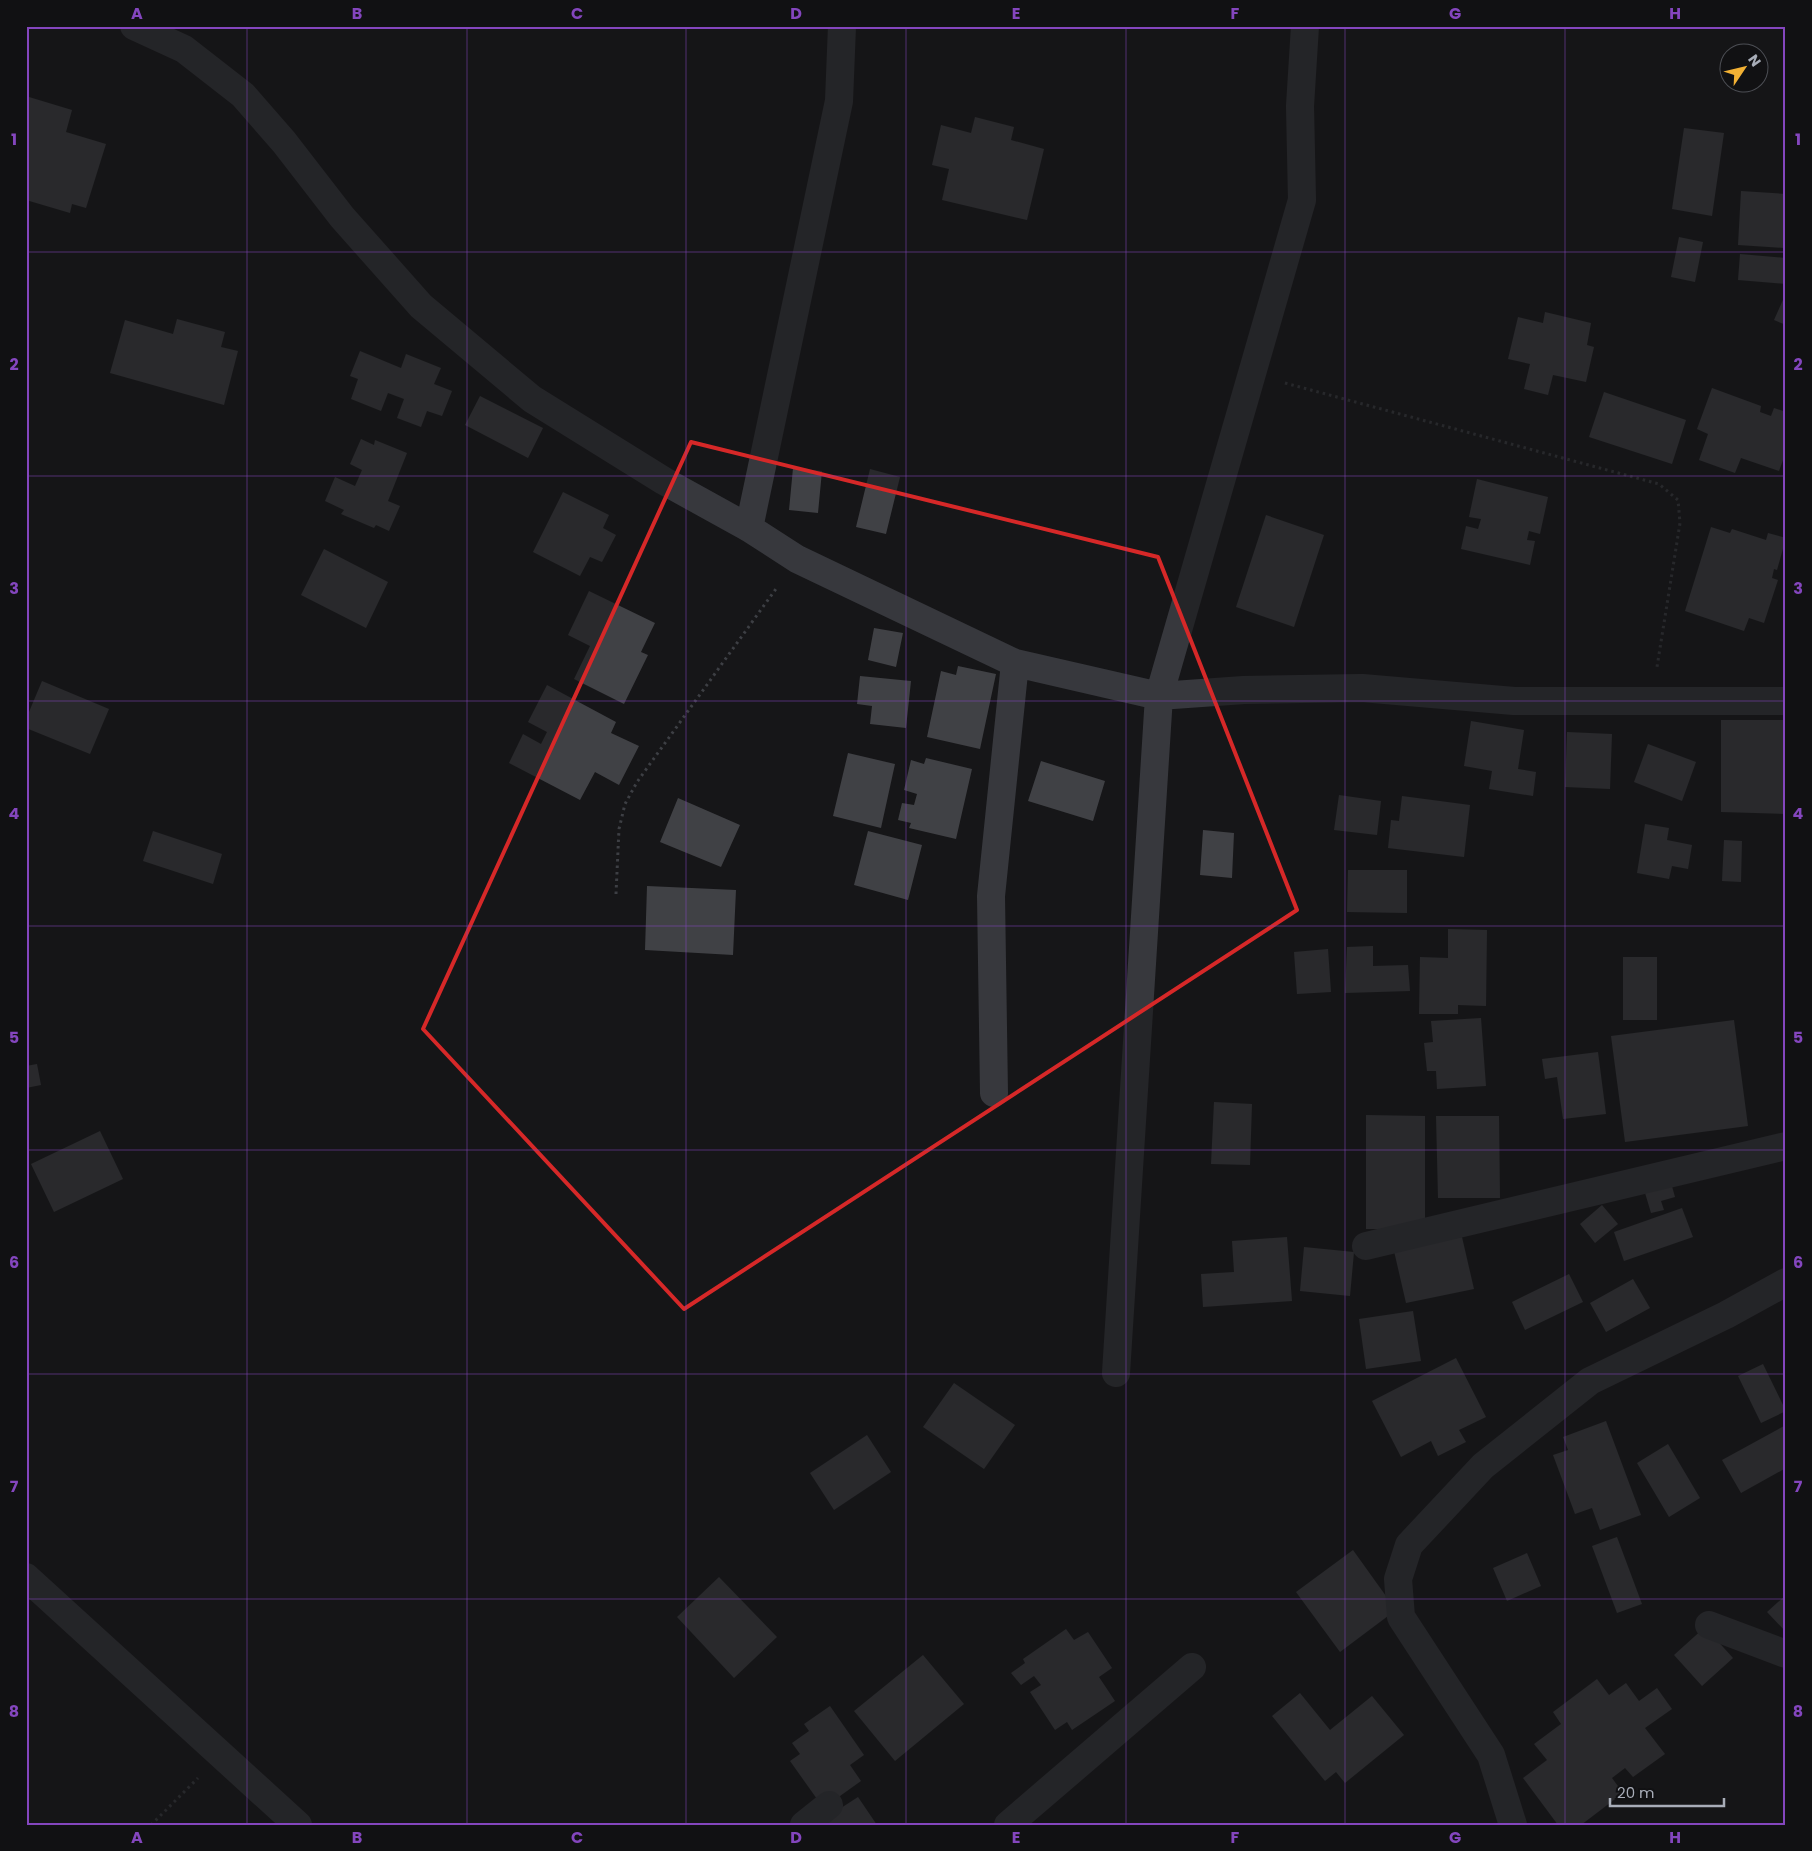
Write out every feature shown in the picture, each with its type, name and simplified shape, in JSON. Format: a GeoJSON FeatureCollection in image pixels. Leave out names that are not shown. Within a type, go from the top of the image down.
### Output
{"type":"FeatureCollection","features":[{"type":"Feature","properties":{"kind":"street"},"geometry":{"type":"LineString","coordinates":[[134,26],[184,49],[243,95],[284,142],[342,218],[421,306],[525,393],[664,481],[749,528],[798,559],[1015,663],[1159,696],[1244,690],[1362,688],[1514,701],[1786,701]]}},
{"type":"Feature","properties":{"kind":"street"},"geometry":{"type":"LineString","coordinates":[[749,528],[839,101],[842,26]]}},
{"type":"Feature","properties":{"kind":"street"},"geometry":{"type":"LineString","coordinates":[[1116,1373],[1159,696],[1302,200],[1300,106],[1305,26]]}},
{"type":"Feature","properties":{"kind":"street"},"geometry":{"type":"LineString","coordinates":[[994,1093],[991,896],[1015,663]]}},
{"type":"Feature","properties":{"kind":"street"},"geometry":{"type":"LineString","coordinates":[[1366,1246],[1786,1146]]}},
{"type":"Feature","properties":{"kind":"street"},"geometry":{"type":"LineString","coordinates":[[1514,1825],[1491,1755],[1401,1617],[1398,1579],[1409,1544],[1483,1466],[1590,1381],[1726,1314],[1786,1282]]}},
{"type":"Feature","properties":{"kind":"street"},"geometry":{"type":"LineString","coordinates":[[26,1577],[298,1825]]}},
{"type":"Feature","properties":{"kind":"street"},"geometry":{"type":"LineString","coordinates":[[1709,1625],[1786,1654]]}},
{"type":"Feature","properties":{"kind":"street"},"geometry":{"type":"LineString","coordinates":[[1008,1825],[1192,1667]]}},
{"type":"Feature","properties":{"kind":"street"},"geometry":{"type":"LineString","coordinates":[[804,1825],[829,1805]]}},
{"type":"Feature","properties":{"kind":"path"},"geometry":{"type":"LineString","coordinates":[[1251,374],[1659,484],[1678,500],[1680,524],[1651,702]]}},
{"type":"Feature","properties":{"kind":"path"},"geometry":{"type":"LineString","coordinates":[[616,894],[619,829],[625,804],[637,782],[798,559]]}},
{"type":"Feature","properties":{"kind":"path"},"geometry":{"type":"LineString","coordinates":[[151,1825],[221,1754]]}},
{"type":"Feature","properties":{"kind":"highlighted area"},"geometry":{"type":"Polygon","coordinates":[[[691,442],[1158,557],[1297,910],[684,1309],[423,1029],[691,442]]]}},
{"type":"Feature","properties":{"kind":"building"},"geometry":{"type":"Polygon","coordinates":[[[29,97],[72,110],[66,132],[106,144],[86,208],[72,204],[70,213],[26,200],[26,108],[29,97]]]}},
{"type":"Feature","properties":{"kind":"building"},"geometry":{"type":"Polygon","coordinates":[[[975,117],[1014,127],[1011,140],[1044,149],[1027,220],[942,200],[949,169],[932,165],[941,125],[971,133],[975,117]]]}},
{"type":"Feature","properties":{"kind":"building"},"geometry":{"type":"Polygon","coordinates":[[[1684,128],[1724,133],[1712,216],[1672,209],[1684,128]]]}},
{"type":"Feature","properties":{"kind":"building"},"geometry":{"type":"Polygon","coordinates":[[[1741,191],[1786,194],[1784,248],[1738,245],[1741,191]]]}},
{"type":"Feature","properties":{"kind":"building"},"geometry":{"type":"Polygon","coordinates":[[[1679,237],[1703,242],[1695,282],[1671,277],[1679,237]]]}},
{"type":"Feature","properties":{"kind":"building"},"geometry":{"type":"Polygon","coordinates":[[[1740,254],[1786,258],[1786,284],[1738,280],[1740,254]]]}},
{"type":"Feature","properties":{"kind":"building"},"geometry":{"type":"Polygon","coordinates":[[[1786,293],[1786,325],[1774,320],[1786,293]]]}},
{"type":"Feature","properties":{"kind":"building"},"geometry":{"type":"Polygon","coordinates":[[[1545,312],[1591,323],[1587,345],[1594,347],[1586,382],[1553,375],[1548,395],[1524,389],[1530,364],[1508,359],[1518,317],[1543,323],[1545,312]]]}},
{"type":"Feature","properties":{"kind":"building"},"geometry":{"type":"Polygon","coordinates":[[[177,319],[225,332],[221,347],[238,351],[224,405],[110,373],[125,320],[173,334],[177,319]]]}},
{"type":"Feature","properties":{"kind":"building"},"geometry":{"type":"Polygon","coordinates":[[[360,351],[401,368],[406,354],[441,368],[434,384],[452,391],[442,416],[427,411],[421,427],[397,418],[404,399],[388,393],[381,411],[351,399],[358,379],[350,376],[360,351]]]}},
{"type":"Feature","properties":{"kind":"building"},"geometry":{"type":"Polygon","coordinates":[[[1712,388],[1761,406],[1760,412],[1771,416],[1774,408],[1786,412],[1786,452],[1779,471],[1741,458],[1735,473],[1699,460],[1708,434],[1697,429],[1712,388]]]}},
{"type":"Feature","properties":{"kind":"building"},"geometry":{"type":"Polygon","coordinates":[[[1604,392],[1686,420],[1672,464],[1589,437],[1604,392]]]}},
{"type":"Feature","properties":{"kind":"building"},"geometry":{"type":"Polygon","coordinates":[[[480,396],[543,428],[528,458],[465,425],[480,396]]]}},
{"type":"Feature","properties":{"kind":"building"},"geometry":{"type":"Polygon","coordinates":[[[361,439],[374,445],[375,440],[407,453],[388,501],[400,506],[389,531],[376,525],[374,528],[341,514],[344,510],[325,501],[335,477],[355,486],[362,470],[350,464],[361,439]]]}},
{"type":"Feature","properties":{"kind":"building"},"geometry":{"type":"Polygon","coordinates":[[[793,468],[822,471],[818,513],[789,510],[793,468]]]}},
{"type":"Feature","properties":{"kind":"building"},"geometry":{"type":"Polygon","coordinates":[[[870,469],[900,477],[886,534],[856,527],[870,469]]]}},
{"type":"Feature","properties":{"kind":"building"},"geometry":{"type":"Polygon","coordinates":[[[1477,479],[1548,497],[1540,534],[1529,531],[1527,540],[1535,541],[1530,565],[1461,549],[1466,526],[1478,529],[1481,519],[1469,517],[1477,479]]]}},
{"type":"Feature","properties":{"kind":"building"},"geometry":{"type":"Polygon","coordinates":[[[563,492],[609,515],[603,528],[616,535],[602,562],[590,557],[580,576],[533,552],[563,492]]]}},
{"type":"Feature","properties":{"kind":"building"},"geometry":{"type":"Polygon","coordinates":[[[1266,515],[1324,535],[1294,627],[1236,607],[1266,515]]]}},
{"type":"Feature","properties":{"kind":"building"},"geometry":{"type":"Polygon","coordinates":[[[1711,527],[1730,533],[1732,529],[1766,540],[1768,533],[1786,538],[1777,570],[1774,569],[1772,578],[1778,580],[1764,623],[1749,618],[1744,631],[1685,611],[1711,527]]]}},
{"type":"Feature","properties":{"kind":"building"},"geometry":{"type":"Polygon","coordinates":[[[324,549],[388,582],[366,628],[301,595],[324,549]]]}},
{"type":"Feature","properties":{"kind":"building"},"geometry":{"type":"Polygon","coordinates":[[[589,591],[655,623],[641,652],[648,655],[624,704],[574,679],[590,646],[568,635],[589,591]]]}},
{"type":"Feature","properties":{"kind":"building"},"geometry":{"type":"Polygon","coordinates":[[[874,628],[903,633],[896,667],[868,660],[874,628]]]}},
{"type":"Feature","properties":{"kind":"building"},"geometry":{"type":"Polygon","coordinates":[[[958,666],[996,674],[980,749],[927,737],[941,671],[956,675],[958,666]]]}},
{"type":"Feature","properties":{"kind":"building"},"geometry":{"type":"Polygon","coordinates":[[[860,676],[911,681],[906,728],[870,724],[872,706],[857,704],[860,676]]]}},
{"type":"Feature","properties":{"kind":"building"},"geometry":{"type":"Polygon","coordinates":[[[42,681],[109,709],[90,754],[26,728],[26,719],[42,681]]]}},
{"type":"Feature","properties":{"kind":"building"},"geometry":{"type":"Polygon","coordinates":[[[547,685],[616,722],[611,733],[639,746],[619,785],[595,772],[580,800],[509,763],[523,734],[541,744],[547,732],[528,722],[547,685]]]}},
{"type":"Feature","properties":{"kind":"building"},"geometry":{"type":"Polygon","coordinates":[[[1721,720],[1785,720],[1785,814],[1721,812],[1721,720]]]}},
{"type":"Feature","properties":{"kind":"building"},"geometry":{"type":"Polygon","coordinates":[[[1471,721],[1524,730],[1518,769],[1536,772],[1533,796],[1489,789],[1492,771],[1464,766],[1471,721]]]}},
{"type":"Feature","properties":{"kind":"building"},"geometry":{"type":"Polygon","coordinates":[[[1567,732],[1612,734],[1610,789],[1565,787],[1567,732]]]}},
{"type":"Feature","properties":{"kind":"building"},"geometry":{"type":"Polygon","coordinates":[[[1648,744],[1696,762],[1682,801],[1634,782],[1648,744]]]}},
{"type":"Feature","properties":{"kind":"building"},"geometry":{"type":"Polygon","coordinates":[[[848,753],[895,764],[881,828],[833,816],[848,753]]]}},
{"type":"Feature","properties":{"kind":"building"},"geometry":{"type":"Polygon","coordinates":[[[926,758],[972,769],[956,839],[909,828],[911,823],[898,820],[902,803],[914,805],[917,794],[904,790],[911,760],[924,764],[926,758]]]}},
{"type":"Feature","properties":{"kind":"building"},"geometry":{"type":"Polygon","coordinates":[[[1041,761],[1105,781],[1093,821],[1028,801],[1041,761]]]}},
{"type":"Feature","properties":{"kind":"building"},"geometry":{"type":"Polygon","coordinates":[[[1339,795],[1381,801],[1377,835],[1334,830],[1339,795]]]}},
{"type":"Feature","properties":{"kind":"building"},"geometry":{"type":"Polygon","coordinates":[[[1402,796],[1470,805],[1464,857],[1388,848],[1391,820],[1399,821],[1402,796]]]}},
{"type":"Feature","properties":{"kind":"building"},"geometry":{"type":"Polygon","coordinates":[[[678,798],[740,825],[721,867],[660,842],[678,798]]]}},
{"type":"Feature","properties":{"kind":"building"},"geometry":{"type":"Polygon","coordinates":[[[1645,824],[1669,828],[1667,840],[1692,845],[1688,869],[1672,866],[1669,879],[1637,873],[1645,824]]]}},
{"type":"Feature","properties":{"kind":"building"},"geometry":{"type":"Polygon","coordinates":[[[1203,830],[1234,833],[1232,878],[1200,875],[1203,830]]]}},
{"type":"Feature","properties":{"kind":"building"},"geometry":{"type":"Polygon","coordinates":[[[153,831],[222,854],[213,884],[143,861],[153,831]]]}},
{"type":"Feature","properties":{"kind":"building"},"geometry":{"type":"Polygon","coordinates":[[[868,831],[922,845],[908,900],[854,885],[868,831]]]}},
{"type":"Feature","properties":{"kind":"building"},"geometry":{"type":"Polygon","coordinates":[[[1724,840],[1742,841],[1741,882],[1722,881],[1724,840]]]}},
{"type":"Feature","properties":{"kind":"building"},"geometry":{"type":"Polygon","coordinates":[[[1348,870],[1407,870],[1407,913],[1347,912],[1348,870]]]}},
{"type":"Feature","properties":{"kind":"building"},"geometry":{"type":"Polygon","coordinates":[[[647,886],[736,890],[733,955],[645,950],[647,886]]]}},
{"type":"Feature","properties":{"kind":"building"},"geometry":{"type":"Polygon","coordinates":[[[1448,929],[1487,930],[1486,1006],[1458,1005],[1458,1014],[1419,1014],[1420,957],[1448,958],[1448,929]]]}},
{"type":"Feature","properties":{"kind":"building"},"geometry":{"type":"Polygon","coordinates":[[[1373,946],[1373,966],[1408,965],[1410,991],[1345,993],[1347,947],[1373,946]]]}},
{"type":"Feature","properties":{"kind":"building"},"geometry":{"type":"Polygon","coordinates":[[[1328,949],[1331,992],[1297,994],[1294,952],[1328,949]]]}},
{"type":"Feature","properties":{"kind":"building"},"geometry":{"type":"Polygon","coordinates":[[[1623,957],[1657,957],[1657,1020],[1623,1020],[1623,957]]]}},
{"type":"Feature","properties":{"kind":"building"},"geometry":{"type":"Polygon","coordinates":[[[1481,1018],[1486,1086],[1437,1089],[1436,1071],[1427,1071],[1424,1043],[1433,1042],[1431,1021],[1481,1018]]]}},
{"type":"Feature","properties":{"kind":"building"},"geometry":{"type":"Polygon","coordinates":[[[1734,1020],[1748,1126],[1625,1142],[1611,1036],[1734,1020]]]}},
{"type":"Feature","properties":{"kind":"building"},"geometry":{"type":"Polygon","coordinates":[[[1598,1052],[1606,1114],[1563,1119],[1557,1077],[1545,1079],[1542,1059],[1598,1052]]]}},
{"type":"Feature","properties":{"kind":"building"},"geometry":{"type":"Polygon","coordinates":[[[37,1064],[41,1085],[26,1088],[26,1066],[37,1064]]]}},
{"type":"Feature","properties":{"kind":"building"},"geometry":{"type":"Polygon","coordinates":[[[1214,1102],[1252,1104],[1250,1165],[1211,1164],[1214,1102]]]}},
{"type":"Feature","properties":{"kind":"building"},"geometry":{"type":"Polygon","coordinates":[[[1366,1115],[1425,1116],[1425,1229],[1366,1229],[1366,1115]]]}},
{"type":"Feature","properties":{"kind":"building"},"geometry":{"type":"Polygon","coordinates":[[[1436,1116],[1499,1116],[1500,1198],[1438,1198],[1436,1116]]]}},
{"type":"Feature","properties":{"kind":"building"},"geometry":{"type":"Polygon","coordinates":[[[100,1131],[123,1179],[54,1212],[31,1164],[100,1131]]]}},
{"type":"Feature","properties":{"kind":"building"},"geometry":{"type":"Polygon","coordinates":[[[1670,1179],[1675,1197],[1661,1201],[1664,1210],[1651,1213],[1643,1186],[1670,1179]]]}},
{"type":"Feature","properties":{"kind":"building"},"geometry":{"type":"Polygon","coordinates":[[[1602,1205],[1618,1224],[1595,1243],[1580,1224],[1602,1205]]]}},
{"type":"Feature","properties":{"kind":"building"},"geometry":{"type":"Polygon","coordinates":[[[1682,1208],[1693,1237],[1624,1261],[1614,1232],[1682,1208]]]}},
{"type":"Feature","properties":{"kind":"building"},"geometry":{"type":"Polygon","coordinates":[[[1287,1237],[1292,1301],[1203,1307],[1201,1274],[1234,1272],[1232,1241],[1287,1237]]]}},
{"type":"Feature","properties":{"kind":"building"},"geometry":{"type":"Polygon","coordinates":[[[1462,1237],[1474,1289],[1406,1303],[1394,1251],[1462,1237]]]}},
{"type":"Feature","properties":{"kind":"building"},"geometry":{"type":"Polygon","coordinates":[[[1304,1247],[1354,1252],[1350,1296],[1300,1291],[1304,1247]]]}},
{"type":"Feature","properties":{"kind":"building"},"geometry":{"type":"Polygon","coordinates":[[[1569,1274],[1583,1302],[1525,1330],[1512,1302],[1569,1274]]]}},
{"type":"Feature","properties":{"kind":"building"},"geometry":{"type":"Polygon","coordinates":[[[1633,1279],[1650,1308],[1606,1332],[1590,1303],[1633,1279]]]}},
{"type":"Feature","properties":{"kind":"building"},"geometry":{"type":"Polygon","coordinates":[[[1413,1311],[1421,1361],[1366,1369],[1359,1319],[1413,1311]]]}},
{"type":"Feature","properties":{"kind":"building"},"geometry":{"type":"Polygon","coordinates":[[[1456,1358],[1486,1417],[1459,1430],[1466,1442],[1438,1456],[1431,1441],[1401,1457],[1372,1401],[1456,1358]]]}},
{"type":"Feature","properties":{"kind":"building"},"geometry":{"type":"Polygon","coordinates":[[[1763,1364],[1786,1411],[1761,1423],[1738,1376],[1763,1364]]]}},
{"type":"Feature","properties":{"kind":"building"},"geometry":{"type":"Polygon","coordinates":[[[954,1383],[1015,1425],[984,1469],[923,1427],[954,1383]]]}},
{"type":"Feature","properties":{"kind":"building"},"geometry":{"type":"Polygon","coordinates":[[[1606,1421],[1641,1515],[1600,1530],[1592,1508],[1575,1514],[1553,1455],[1568,1450],[1563,1437],[1606,1421]]]}},
{"type":"Feature","properties":{"kind":"building"},"geometry":{"type":"Polygon","coordinates":[[[1784,1426],[1786,1468],[1741,1493],[1722,1460],[1784,1426]]]}},
{"type":"Feature","properties":{"kind":"building"},"geometry":{"type":"Polygon","coordinates":[[[867,1435],[891,1472],[834,1510],[810,1473],[867,1435]]]}},
{"type":"Feature","properties":{"kind":"building"},"geometry":{"type":"Polygon","coordinates":[[[1668,1444],[1700,1498],[1669,1517],[1637,1463],[1668,1444]]]}},
{"type":"Feature","properties":{"kind":"building"},"geometry":{"type":"Polygon","coordinates":[[[1617,1537],[1642,1604],[1617,1613],[1592,1546],[1617,1537]]]}},
{"type":"Feature","properties":{"kind":"building"},"geometry":{"type":"Polygon","coordinates":[[[1353,1550],[1396,1610],[1340,1652],[1296,1592],[1353,1550]]]}},
{"type":"Feature","properties":{"kind":"building"},"geometry":{"type":"Polygon","coordinates":[[[1527,1553],[1541,1586],[1507,1601],[1493,1568],[1527,1553]]]}},
{"type":"Feature","properties":{"kind":"building"},"geometry":{"type":"Polygon","coordinates":[[[719,1577],[777,1637],[734,1678],[677,1617],[719,1577]]]}},
{"type":"Feature","properties":{"kind":"building"},"geometry":{"type":"Polygon","coordinates":[[[1786,1595],[1786,1632],[1767,1612],[1786,1595]]]}},
{"type":"Feature","properties":{"kind":"building"},"geometry":{"type":"Polygon","coordinates":[[[1705,1627],[1733,1658],[1702,1686],[1674,1655],[1705,1627]]]}},
{"type":"Feature","properties":{"kind":"building"},"geometry":{"type":"Polygon","coordinates":[[[1066,1629],[1074,1640],[1088,1632],[1112,1668],[1099,1677],[1115,1701],[1072,1730],[1067,1722],[1055,1730],[1030,1692],[1041,1685],[1034,1676],[1021,1685],[1011,1673],[1025,1663],[1023,1659],[1066,1629]]]}},
{"type":"Feature","properties":{"kind":"building"},"geometry":{"type":"Polygon","coordinates":[[[923,1655],[964,1704],[895,1761],[854,1711],[923,1655]]]}},
{"type":"Feature","properties":{"kind":"building"},"geometry":{"type":"Polygon","coordinates":[[[1597,1679],[1609,1695],[1626,1683],[1639,1701],[1657,1688],[1672,1709],[1645,1728],[1665,1754],[1633,1777],[1625,1768],[1612,1778],[1623,1793],[1581,1825],[1558,1825],[1523,1778],[1547,1760],[1534,1744],[1561,1724],[1553,1712],[1597,1679]]]}},
{"type":"Feature","properties":{"kind":"building"},"geometry":{"type":"Polygon","coordinates":[[[1300,1693],[1330,1730],[1372,1696],[1404,1735],[1345,1783],[1336,1772],[1325,1781],[1272,1716],[1300,1693]]]}},
{"type":"Feature","properties":{"kind":"building"},"geometry":{"type":"Polygon","coordinates":[[[830,1706],[864,1755],[850,1765],[861,1781],[833,1801],[817,1799],[790,1761],[800,1754],[792,1743],[809,1731],[804,1724],[830,1706]]]}},
{"type":"Feature","properties":{"kind":"building"},"geometry":{"type":"Polygon","coordinates":[[[858,1797],[877,1825],[828,1825],[824,1819],[858,1797]]]}}]}
